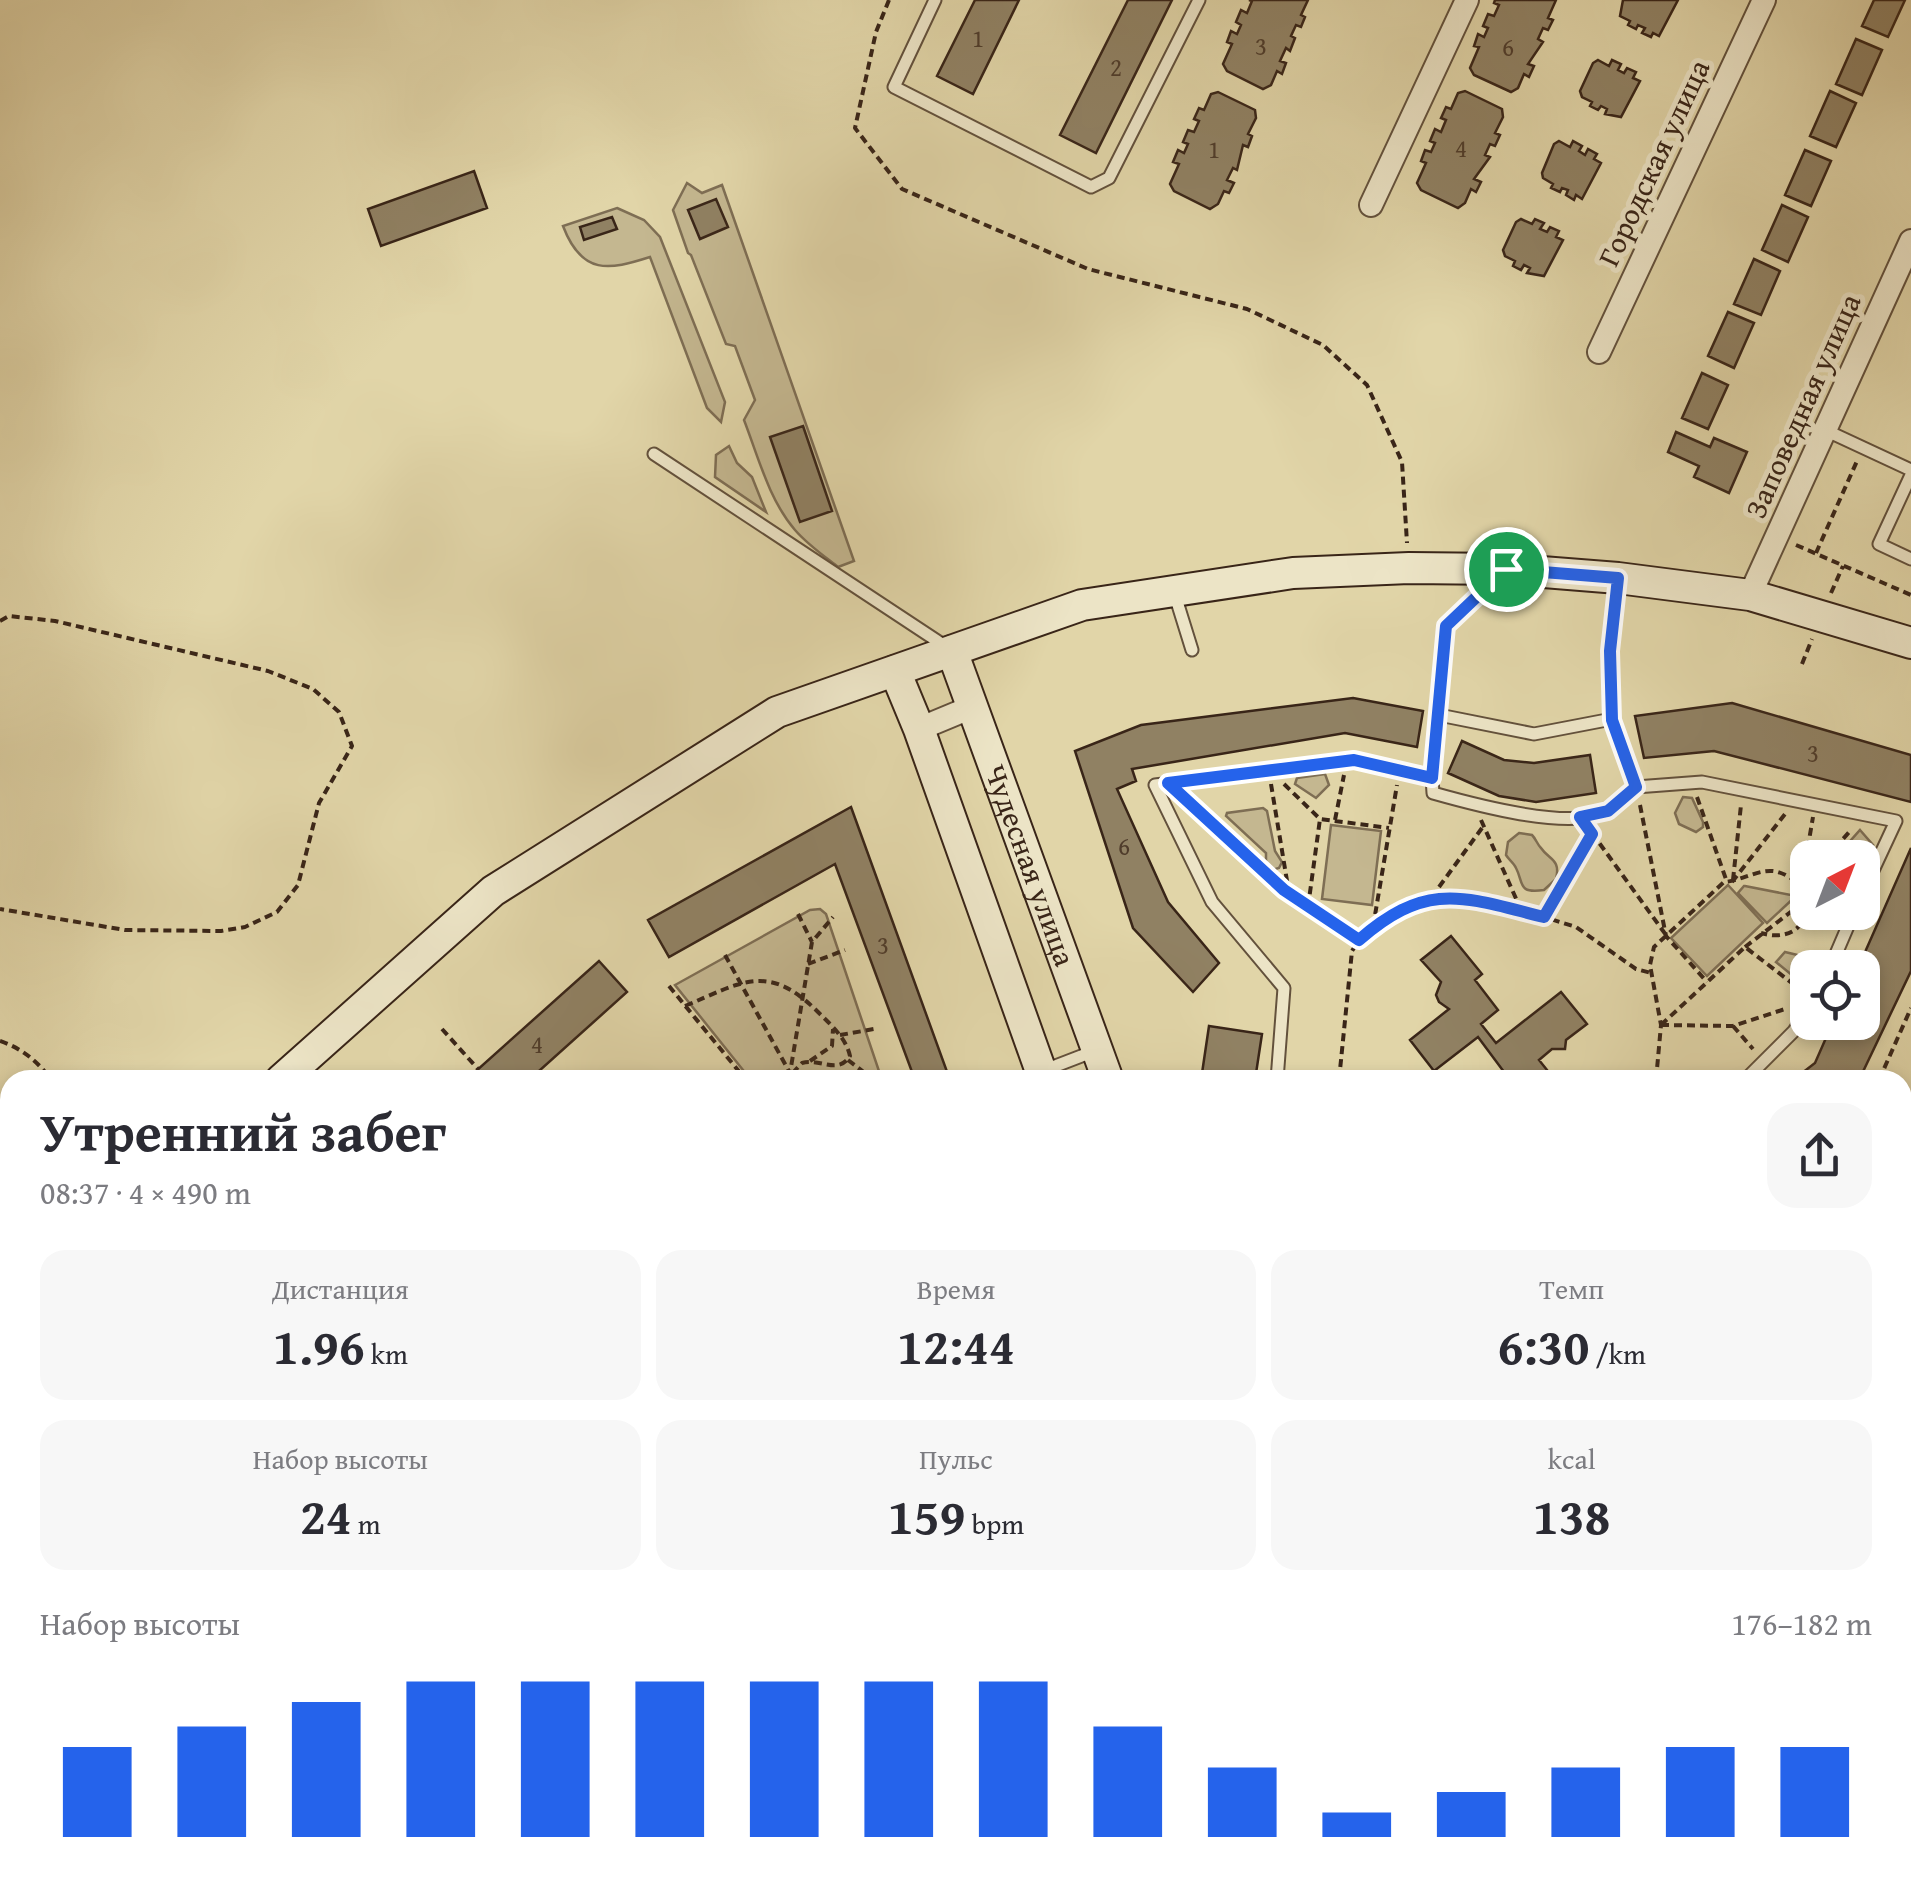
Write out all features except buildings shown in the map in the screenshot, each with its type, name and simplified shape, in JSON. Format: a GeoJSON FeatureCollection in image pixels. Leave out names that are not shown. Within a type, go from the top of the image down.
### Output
{"type":"FeatureCollection","features":[{"type":"Feature","properties":{"kind":"street"},"geometry":{"type":"LineString","coordinates":[[1371,205],[1467,0]]}},
{"type":"Feature","properties":{"kind":"street","name":"Городская улица"},"geometry":{"type":"LineString","coordinates":[[1600,352],[1764,0]]}},
{"type":"Feature","properties":{"kind":"street","name":"Заповедная улица"},"geometry":{"type":"LineString","coordinates":[[1750,595],[1911,241]]}},
{"type":"Feature","properties":{"kind":"street"},"geometry":{"type":"LineString","coordinates":[[292,1070],[493,891],[777,712],[1082,605],[1293,573],[1506,569],[1750,595],[1911,643]]}},
{"type":"Feature","properties":{"kind":"street","name":"Чудесная улица"},"geometry":{"type":"LineString","coordinates":[[952,651],[1104,1070]]}},
{"type":"Feature","properties":{"kind":"street","name":"Чудесная улица"},"geometry":{"type":"LineString","coordinates":[[895,670],[1041,1070]]}},
{"type":"Feature","properties":{"kind":"street"},"geometry":{"type":"LineString","coordinates":[[919,729],[972,707]]}},
{"type":"Feature","properties":{"kind":"lane"},"geometry":{"type":"LineString","coordinates":[[934,0],[894,88],[1091,187],[1110,178],[1200,0]]}},
{"type":"Feature","properties":{"kind":"lane"},"geometry":{"type":"LineString","coordinates":[[1825,430],[1911,472],[1879,544],[1911,560]]}},
{"type":"Feature","properties":{"kind":"lane"},"geometry":{"type":"LineString","coordinates":[[654,454],[952,651]]}},
{"type":"Feature","properties":{"kind":"lane"},"geometry":{"type":"LineString","coordinates":[[1506,569],[1446,626],[1433,793],[1479,806],[1580,817],[1608,811],[1636,787],[1692,783],[1743,790],[1896,821],[1880,855]]}},
{"type":"Feature","properties":{"kind":"lane"},"geometry":{"type":"LineString","coordinates":[[1618,578],[1610,651],[1612,720],[1636,787]]}},
{"type":"Feature","properties":{"kind":"lane"},"geometry":{"type":"LineString","coordinates":[[1174,591],[1192,650]]}},
{"type":"Feature","properties":{"kind":"lane"},"geometry":{"type":"LineString","coordinates":[[1439,715],[1534,734],[1612,720]]}},
{"type":"Feature","properties":{"kind":"lane"},"geometry":{"type":"LineString","coordinates":[[1278,1070],[1284,988],[1212,902],[1155,785],[1348,761],[1432,778]]}},
{"type":"Feature","properties":{"kind":"lane"},"geometry":{"type":"LineString","coordinates":[[1754,1070],[1790,1035]]}},
{"type":"Feature","properties":{"kind":"lane"},"geometry":{"type":"LineString","coordinates":[[1055,1070],[1096,1050]]}},
{"type":"Feature","properties":{"kind":"path"},"geometry":{"type":"LineString","coordinates":[[889,0],[876,32],[856,128],[902,189],[1088,269],[1246,309],[1322,345],[1367,385],[1402,462],[1408,568]]}},
{"type":"Feature","properties":{"kind":"path"},"geometry":{"type":"LineString","coordinates":[[1816,554],[1863,448]]}},
{"type":"Feature","properties":{"kind":"path"},"geometry":{"type":"LineString","coordinates":[[1776,537],[1911,595]]}},
{"type":"Feature","properties":{"kind":"path"},"geometry":{"type":"LineString","coordinates":[[0,621],[8,616],[54,622],[268,671],[313,688],[339,712],[352,746],[319,804],[298,885],[277,912],[244,927],[221,931],[144,930],[0,909]]}},
{"type":"Feature","properties":{"kind":"path"},"geometry":{"type":"LineString","coordinates":[[1334,821],[1348,761]]}},
{"type":"Feature","properties":{"kind":"path"},"geometry":{"type":"LineString","coordinates":[[1269,770],[1320,819],[1390,828]]}},
{"type":"Feature","properties":{"kind":"path"},"geometry":{"type":"LineString","coordinates":[[1269,770],[1289,893]]}},
{"type":"Feature","properties":{"kind":"path"},"geometry":{"type":"LineString","coordinates":[[1373,927],[1399,770]]}},
{"type":"Feature","properties":{"kind":"path"},"geometry":{"type":"LineString","coordinates":[[1168,783],[1289,893],[1359,940]]}},
{"type":"Feature","properties":{"kind":"path"},"geometry":{"type":"LineString","coordinates":[[1692,783],[1730,882]]}},
{"type":"Feature","properties":{"kind":"path"},"geometry":{"type":"LineString","coordinates":[[1636,787],[1666,936]]}},
{"type":"Feature","properties":{"kind":"path"},"geometry":{"type":"LineString","coordinates":[[1730,882],[1743,790]]}},
{"type":"Feature","properties":{"kind":"path"},"geometry":{"type":"LineString","coordinates":[[1657,1070],[1661,1025],[1651,973],[1654,948],[1730,882],[1796,801]]}},
{"type":"Feature","properties":{"kind":"path"},"geometry":{"type":"LineString","coordinates":[[1811,840],[1816,805]]}},
{"type":"Feature","properties":{"kind":"path"},"geometry":{"type":"LineString","coordinates":[[1479,806],[1482,828],[1522,912]]}},
{"type":"Feature","properties":{"kind":"path"},"geometry":{"type":"LineString","coordinates":[[1842,840],[1864,815]]}},
{"type":"Feature","properties":{"kind":"path"},"geometry":{"type":"LineString","coordinates":[[1580,817],[1666,936],[1707,982]]}},
{"type":"Feature","properties":{"kind":"path"},"geometry":{"type":"LineString","coordinates":[[1308,907],[1320,819]]}},
{"type":"Feature","properties":{"kind":"path"},"geometry":{"type":"LineString","coordinates":[[1431,898],[1482,828]]}},
{"type":"Feature","properties":{"kind":"path"},"geometry":{"type":"LineString","coordinates":[[1544,917],[1592,834]]}},
{"type":"Feature","properties":{"kind":"path"},"geometry":{"type":"LineString","coordinates":[[1498,862],[1508,858]]}},
{"type":"Feature","properties":{"kind":"path"},"geometry":{"type":"LineString","coordinates":[[1730,882],[1764,871],[1777,872],[1790,880]]}},
{"type":"Feature","properties":{"kind":"path"},"geometry":{"type":"LineString","coordinates":[[1551,886],[1558,892]]}},
{"type":"Feature","properties":{"kind":"path"},"geometry":{"type":"LineString","coordinates":[[1340,1070],[1352,951],[1373,927],[1409,904],[1431,898],[1468,898],[1544,917],[1576,927],[1636,969],[1651,973]]}},
{"type":"Feature","properties":{"kind":"path"},"geometry":{"type":"LineString","coordinates":[[1661,1025],[1745,947],[1790,912]]}},
{"type":"Feature","properties":{"kind":"path"},"geometry":{"type":"LineString","coordinates":[[798,914],[812,942]]}},
{"type":"Feature","properties":{"kind":"path"},"geometry":{"type":"LineString","coordinates":[[791,1070],[812,942],[833,917]]}},
{"type":"Feature","properties":{"kind":"path"},"geometry":{"type":"LineString","coordinates":[[1762,933],[1775,937],[1795,930]]}},
{"type":"Feature","properties":{"kind":"path"},"geometry":{"type":"LineString","coordinates":[[1745,947],[1790,981]]}},
{"type":"Feature","properties":{"kind":"path"},"geometry":{"type":"LineString","coordinates":[[808,964],[845,950]]}},
{"type":"Feature","properties":{"kind":"path"},"geometry":{"type":"LineString","coordinates":[[725,955],[788,1070]]}},
{"type":"Feature","properties":{"kind":"path"},"geometry":{"type":"LineString","coordinates":[[685,1006],[752,979],[772,981],[803,998],[840,1035],[850,1052],[848,1060],[836,1067],[810,1061]]}},
{"type":"Feature","properties":{"kind":"path"},"geometry":{"type":"LineString","coordinates":[[668,986],[738,1070]]}},
{"type":"Feature","properties":{"kind":"path"},"geometry":{"type":"LineString","coordinates":[[1661,1025],[1733,1026],[1789,1008]]}},
{"type":"Feature","properties":{"kind":"path"},"geometry":{"type":"LineString","coordinates":[[1883,1070],[1911,1008]]}},
{"type":"Feature","properties":{"kind":"path"},"geometry":{"type":"LineString","coordinates":[[796,1070],[832,1046],[832,1026]]}},
{"type":"Feature","properties":{"kind":"path"},"geometry":{"type":"LineString","coordinates":[[1733,1026],[1762,1060]]}},
{"type":"Feature","properties":{"kind":"path"},"geometry":{"type":"LineString","coordinates":[[442,1028],[478,1069]]}},
{"type":"Feature","properties":{"kind":"path"},"geometry":{"type":"LineString","coordinates":[[840,1035],[874,1030]]}},
{"type":"Feature","properties":{"kind":"path"},"geometry":{"type":"LineString","coordinates":[[0,1042],[14,1046],[42,1070]]}},
{"type":"Feature","properties":{"kind":"path"},"geometry":{"type":"LineString","coordinates":[[848,1060],[861,1070]]}},
{"type":"Feature","properties":{"kind":"shaded area"},"geometry":{"type":"Polygon","coordinates":[[[687,183],[702,193],[722,185],[854,561],[838,567],[816,550],[795,530],[771,492],[744,420],[755,400],[735,346],[726,344],[673,210],[687,183]]]}},
{"type":"Feature","properties":{"kind":"shaded area"},"geometry":{"type":"Polygon","coordinates":[[[617,208],[644,220],[660,237],[725,402],[721,422],[707,408],[650,257],[622,265],[598,265],[579,254],[563,226],[617,208]]]}},
{"type":"Feature","properties":{"kind":"shaded area"},"geometry":{"type":"Polygon","coordinates":[[[729,446],[737,463],[752,477],[766,512],[715,477],[716,455],[729,446]]]}},
{"type":"Feature","properties":{"kind":"shaded area"},"geometry":{"type":"Polygon","coordinates":[[[1325,774],[1329,785],[1316,798],[1295,784],[1297,778],[1325,774]]]}},
{"type":"Feature","properties":{"kind":"shaded area"},"geometry":{"type":"Polygon","coordinates":[[[1683,797],[1692,798],[1703,822],[1696,832],[1679,824],[1675,813],[1683,797]]]}},
{"type":"Feature","properties":{"kind":"shaded area"},"geometry":{"type":"Polygon","coordinates":[[[1263,808],[1282,862],[1272,870],[1266,866],[1266,853],[1226,816],[1263,808]]]}},
{"type":"Feature","properties":{"kind":"shaded area"},"geometry":{"type":"Polygon","coordinates":[[[1331,825],[1381,831],[1372,905],[1322,899],[1331,825]]]}},
{"type":"Feature","properties":{"kind":"shaded area"},"geometry":{"type":"Polygon","coordinates":[[[1860,830],[1869,840],[1851,840],[1860,830]]]}},
{"type":"Feature","properties":{"kind":"shaded area"},"geometry":{"type":"Polygon","coordinates":[[[1519,833],[1532,835],[1556,864],[1556,879],[1544,890],[1525,889],[1506,855],[1508,842],[1519,833]]]}},
{"type":"Feature","properties":{"kind":"shaded area"},"geometry":{"type":"Polygon","coordinates":[[[1728,885],[1763,923],[1707,976],[1671,938],[1728,885]]]}},
{"type":"Feature","properties":{"kind":"shaded area"},"geometry":{"type":"Polygon","coordinates":[[[1744,886],[1790,895],[1790,902],[1767,923],[1738,893],[1744,886]]]}},
{"type":"Feature","properties":{"kind":"shaded area"},"geometry":{"type":"Polygon","coordinates":[[[820,909],[826,914],[879,1070],[743,1070],[675,985],[810,910],[820,909]]]}},
{"type":"Feature","properties":{"kind":"shaded area"},"geometry":{"type":"Polygon","coordinates":[[[1785,952],[1790,953],[1790,973],[1776,962],[1785,952]]]}},
{"type":"Feature","properties":{"kind":"route"},"geometry":{"type":"LineString","coordinates":[[1506,569],[1618,578],[1610,651],[1612,720],[1636,787],[1608,811],[1580,817],[1592,834],[1544,917],[1468,898],[1431,898],[1409,904],[1383,919],[1359,940],[1284,890],[1168,783],[1354,760],[1432,778],[1446,626],[1506,569]]}}]}
